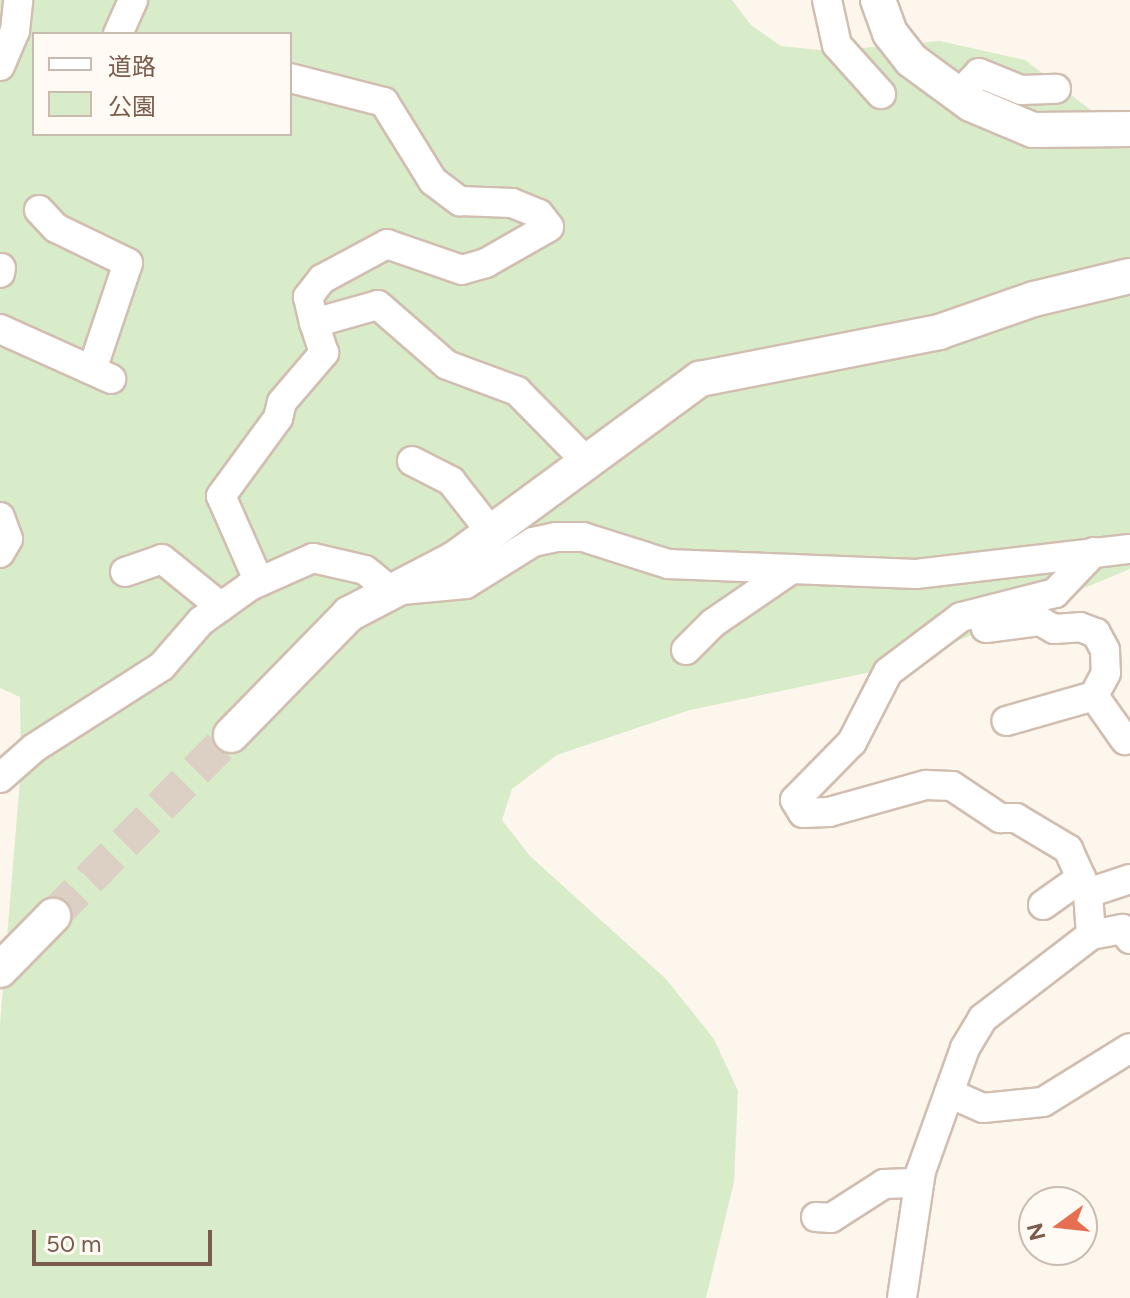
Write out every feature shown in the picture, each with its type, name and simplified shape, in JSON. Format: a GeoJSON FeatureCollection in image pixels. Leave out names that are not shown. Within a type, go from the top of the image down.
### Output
{"type":"FeatureCollection","features":[{"type":"Feature","properties":{"kind":"street"},"geometry":{"type":"LineString","coordinates":[[0,66],[15,31],[18,0]]}},
{"type":"Feature","properties":{"kind":"street"},"geometry":{"type":"LineString","coordinates":[[119,32],[133,0]]}},
{"type":"Feature","properties":{"kind":"street"},"geometry":{"type":"LineString","coordinates":[[827,0],[837,45],[881,94]]}},
{"type":"Feature","properties":{"kind":"street"},"geometry":{"type":"LineString","coordinates":[[878,0],[890,33],[911,60],[958,95],[1033,130],[1130,129]]}},
{"type":"Feature","properties":{"kind":"street"},"geometry":{"type":"LineString","coordinates":[[958,95],[979,73],[1021,90],[1056,89]]}},
{"type":"Feature","properties":{"kind":"street"},"geometry":{"type":"LineString","coordinates":[[259,582],[221,496],[278,418],[282,402],[324,353],[308,297],[322,279],[387,244],[462,270],[486,263],[549,227],[539,214],[512,203],[460,201],[433,181],[384,102],[292,79]]}},
{"type":"Feature","properties":{"kind":"street"},"geometry":{"type":"LineString","coordinates":[[0,329],[102,375],[128,263],[56,228],[39,210]]}},
{"type":"Feature","properties":{"kind":"street"},"geometry":{"type":"LineString","coordinates":[[231,735],[349,614],[456,558],[700,379],[939,332],[1034,299],[1130,276]]}},
{"type":"Feature","properties":{"kind":"street"},"geometry":{"type":"LineString","coordinates":[[314,323],[378,305],[447,365],[495,378],[517,391],[586,461]]}},
{"type":"Feature","properties":{"kind":"street"},"geometry":{"type":"LineString","coordinates":[[412,461],[451,481],[491,532]]}},
{"type":"Feature","properties":{"kind":"street"},"geometry":{"type":"LineString","coordinates":[[0,517],[8,539],[0,553]]}},
{"type":"Feature","properties":{"kind":"street"},"geometry":{"type":"LineString","coordinates":[[0,778],[34,748],[162,666],[221,607],[259,582],[313,558],[325,558],[365,570],[391,591],[466,584],[533,542],[556,537],[583,537],[668,564],[916,574],[1130,549]]}},
{"type":"Feature","properties":{"kind":"street"},"geometry":{"type":"LineString","coordinates":[[1091,935],[1084,885],[1068,849],[1016,818],[1000,818],[952,786],[926,785],[829,812],[803,813],[795,800],[852,742],[888,672],[961,617],[1055,593],[1094,552]]}},
{"type":"Feature","properties":{"kind":"street"},"geometry":{"type":"LineString","coordinates":[[125,572],[162,559],[221,607]]}},
{"type":"Feature","properties":{"kind":"street"},"geometry":{"type":"LineString","coordinates":[[686,650],[713,623],[792,569]]}},
{"type":"Feature","properties":{"kind":"street"},"geometry":{"type":"LineString","coordinates":[[982,612],[986,628],[1040,621],[1054,629],[1080,627],[1096,633],[1105,650],[1106,673],[1094,696],[1006,721]]}},
{"type":"Feature","properties":{"kind":"street"},"geometry":{"type":"LineString","coordinates":[[1094,696],[1125,740]]}},
{"type":"Feature","properties":{"kind":"street"},"geometry":{"type":"LineString","coordinates":[[1043,905],[1084,885],[1130,879]]}},
{"type":"Feature","properties":{"kind":"street"},"geometry":{"type":"LineString","coordinates":[[0,970],[53,916]]}},
{"type":"Feature","properties":{"kind":"street"},"geometry":{"type":"LineString","coordinates":[[902,1298],[919,1183],[965,1048],[983,1018],[1091,935],[1122,929],[1130,939]]}},
{"type":"Feature","properties":{"kind":"street"},"geometry":{"type":"LineString","coordinates":[[949,1093],[983,1108],[1043,1102],[1130,1048]]}},
{"type":"Feature","properties":{"kind":"street"},"geometry":{"type":"LineString","coordinates":[[816,1217],[841,1213],[884,1184],[919,1183]]}},
{"type":"Feature","properties":{"kind":"green space"},"geometry":{"type":"Polygon","coordinates":[[[0,0],[732,0],[751,25],[781,46],[828,51],[940,41],[1025,60],[1104,120],[1130,127],[1130,569],[895,667],[690,710],[557,755],[512,789],[502,820],[530,856],[666,979],[714,1039],[738,1091],[734,1182],[706,1298],[0,1298],[0,1024],[21,767],[20,697],[0,688],[0,0]]]}},
{"type":"Feature","properties":{"kind":"tunnel"},"geometry":{"type":"LineString","coordinates":[[53,916],[231,735]]}}]}
